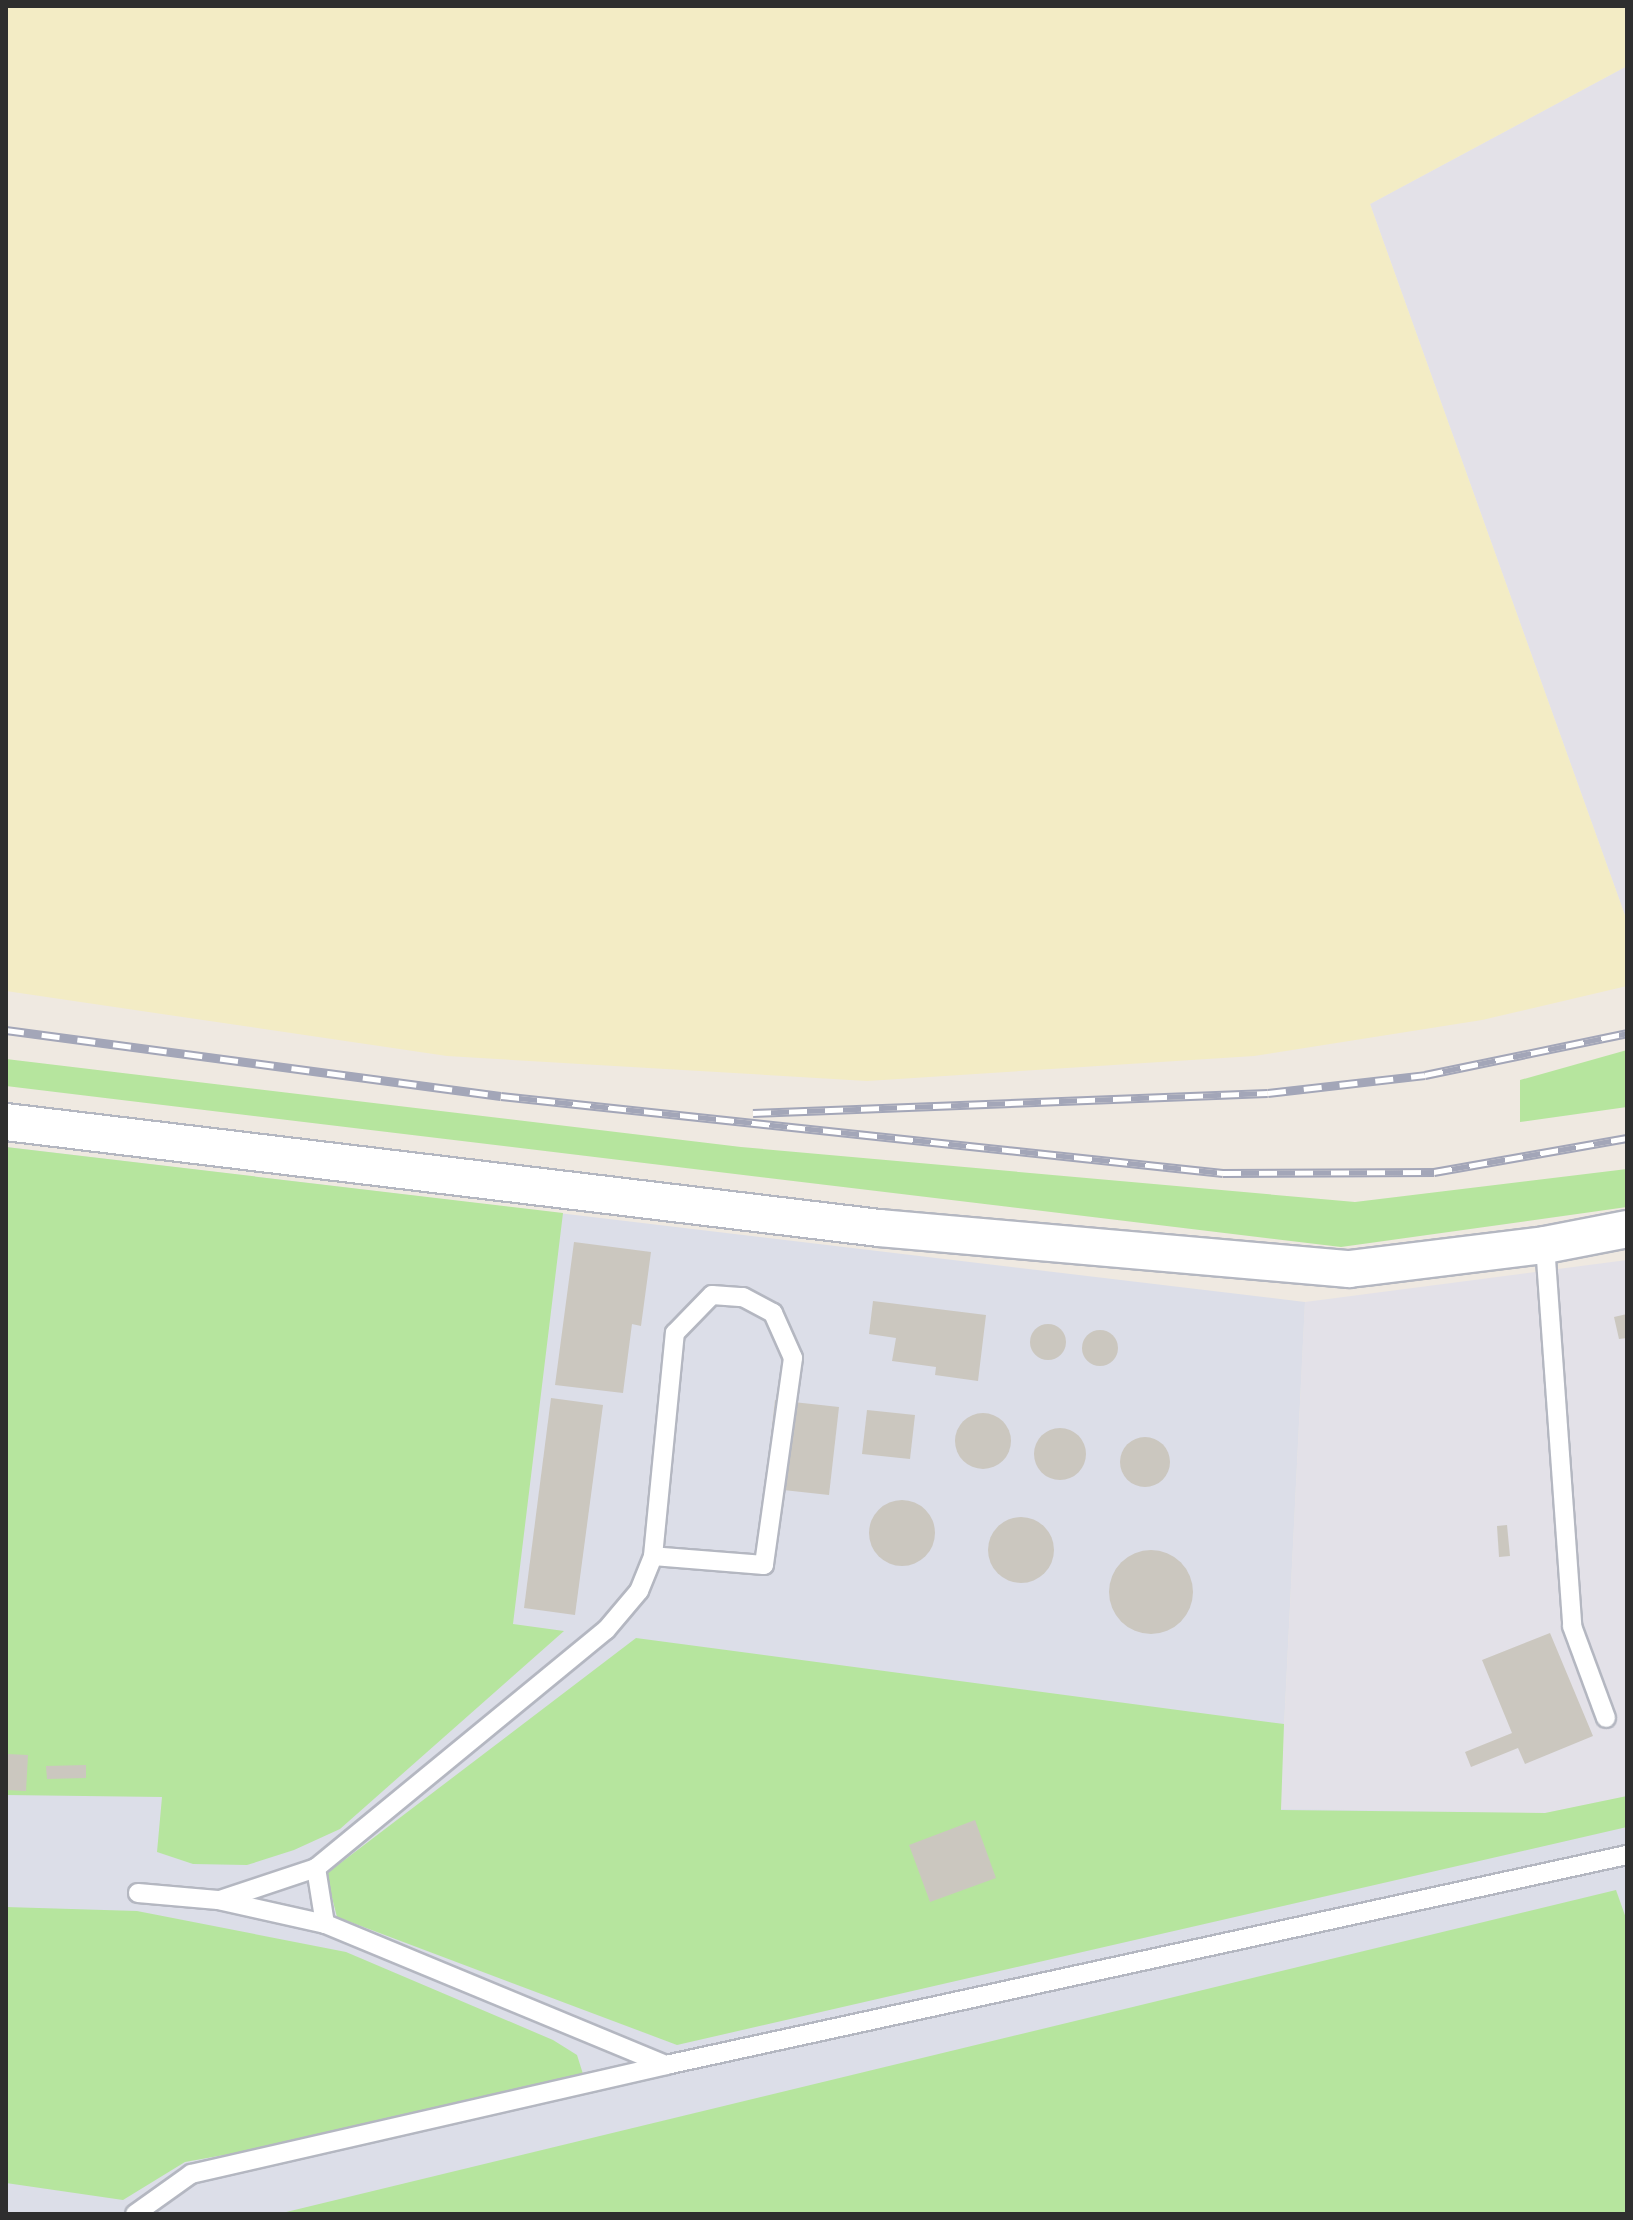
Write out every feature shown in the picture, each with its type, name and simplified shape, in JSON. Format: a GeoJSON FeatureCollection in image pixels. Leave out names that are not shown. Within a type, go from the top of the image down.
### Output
{"type":"FeatureCollection","features":[{"type":"Feature","properties":{"kind":"street"},"geometry":{"type":"LineString","coordinates":[[6,1122],[879,1228],[1349,1269],[1545,1245],[1627,1229]]}},
{"type":"Feature","properties":{"kind":"lane"},"geometry":{"type":"LineString","coordinates":[[1545,1245],[1572,1626],[1606,1718]]}},
{"type":"Feature","properties":{"kind":"lane"},"geometry":{"type":"LineString","coordinates":[[218,1900],[316,1868],[606,1630],[639,1591],[653,1556],[675,1333],[712,1295],[743,1297],[773,1313],[793,1358],[764,1565],[653,1556]]}},
{"type":"Feature","properties":{"kind":"lane"},"geometry":{"type":"LineString","coordinates":[[135,2214],[191,2174],[666,2065],[1627,1855]]}},
{"type":"Feature","properties":{"kind":"lane"},"geometry":{"type":"LineString","coordinates":[[316,1868],[325,1924]]}},
{"type":"Feature","properties":{"kind":"lane"},"geometry":{"type":"LineString","coordinates":[[138,1893],[218,1900],[325,1924],[666,2065]]}},
{"type":"Feature","properties":{"kind":"shaded area"},"geometry":{"type":"Polygon","coordinates":[[[1627,66],[1627,921],[1370,204],[1627,66]]]}},
{"type":"Feature","properties":{"kind":"shaded area"},"geometry":{"type":"Polygon","coordinates":[[[6,1147],[1305,1302],[1280,1809],[1545,1813],[1627,1796],[1627,2214],[6,2214],[6,1147]]]}},
{"type":"Feature","properties":{"kind":"shaded area"},"geometry":{"type":"Polygon","coordinates":[[[1627,1260],[1627,1796],[1545,1813],[1280,1810],[1305,1302],[1627,1260]]]}},
{"type":"Feature","properties":{"kind":"green space"},"geometry":{"type":"Polygon","coordinates":[[[1627,1050],[1627,1107],[1520,1122],[1520,1080],[1627,1050]]]}},
{"type":"Feature","properties":{"kind":"green space"},"geometry":{"type":"Polygon","coordinates":[[[6,1059],[741,1147],[1355,1202],[1627,1169],[1627,1207],[1341,1247],[6,1086],[6,1059]]]}},
{"type":"Feature","properties":{"kind":"green space"},"geometry":{"type":"Polygon","coordinates":[[[6,1147],[563,1213],[513,1624],[564,1631],[340,1829],[294,1850],[247,1865],[193,1864],[157,1852],[162,1797],[6,1795],[6,1147]]]}},
{"type":"Feature","properties":{"kind":"green space"},"geometry":{"type":"Polygon","coordinates":[[[636,1638],[1284,1724],[1281,1810],[1545,1813],[1627,1796],[1627,1827],[677,2045],[337,1917],[326,1874],[636,1638]]]}},
{"type":"Feature","properties":{"kind":"green space"},"geometry":{"type":"Polygon","coordinates":[[[1616,1890],[1627,1921],[1627,2214],[278,2214],[1616,1890]]]}},
{"type":"Feature","properties":{"kind":"green space"},"geometry":{"type":"Polygon","coordinates":[[[6,1907],[137,1911],[346,1952],[553,2040],[577,2055],[583,2074],[558,2095],[185,2162],[123,2200],[6,2183],[6,1907]]]}},
{"type":"Feature","properties":{"kind":"sand"},"geometry":{"type":"Polygon","coordinates":[[[6,6],[1627,6],[1627,66],[1370,204],[1627,921],[1627,986],[1482,1020],[1254,1056],[867,1081],[447,1056],[6,991],[6,6]]]}},
{"type":"Feature","properties":{"kind":"building"},"geometry":{"type":"Polygon","coordinates":[[[574,1242],[651,1252],[641,1326],[632,1324],[623,1393],[555,1385],[574,1242]]]}},
{"type":"Feature","properties":{"kind":"building"},"geometry":{"type":"Polygon","coordinates":[[[873,1301],[986,1315],[978,1381],[935,1375],[936,1367],[892,1361],[896,1338],[869,1334],[873,1301]]]}},
{"type":"Feature","properties":{"kind":"building"},"geometry":{"type":"Polygon","coordinates":[[[1627,1314],[1627,1338],[1619,1339],[1614,1317],[1627,1314]]]}},
{"type":"Feature","properties":{"kind":"building"},"geometry":{"type":"Polygon","coordinates":[[[1048,1324],[1061,1329],[1066,1342],[1061,1355],[1048,1360],[1035,1355],[1030,1342],[1035,1329],[1048,1324]]]}},
{"type":"Feature","properties":{"kind":"building"},"geometry":{"type":"Polygon","coordinates":[[[1100,1330],[1113,1335],[1118,1348],[1113,1361],[1100,1366],[1087,1361],[1082,1348],[1087,1335],[1100,1330]]]}},
{"type":"Feature","properties":{"kind":"building"},"geometry":{"type":"Polygon","coordinates":[[[551,1398],[603,1405],[575,1615],[524,1608],[551,1398]]]}},
{"type":"Feature","properties":{"kind":"building"},"geometry":{"type":"Polygon","coordinates":[[[775,1400],[839,1407],[829,1495],[765,1488],[775,1400]]]}},
{"type":"Feature","properties":{"kind":"building"},"geometry":{"type":"Polygon","coordinates":[[[867,1410],[915,1415],[910,1459],[862,1454],[867,1410]]]}},
{"type":"Feature","properties":{"kind":"building"},"geometry":{"type":"Polygon","coordinates":[[[983,1413],[1003,1421],[1011,1441],[1003,1461],[983,1469],[963,1461],[955,1441],[963,1421],[983,1413]]]}},
{"type":"Feature","properties":{"kind":"building"},"geometry":{"type":"Polygon","coordinates":[[[1060,1428],[1079,1435],[1086,1454],[1079,1473],[1060,1480],[1041,1473],[1034,1454],[1041,1435],[1060,1428]]]}},
{"type":"Feature","properties":{"kind":"building"},"geometry":{"type":"Polygon","coordinates":[[[1145,1437],[1163,1444],[1170,1462],[1163,1480],[1145,1487],[1127,1480],[1120,1462],[1127,1444],[1145,1437]]]}},
{"type":"Feature","properties":{"kind":"building"},"geometry":{"type":"Polygon","coordinates":[[[908,1500],[926,1509],[933,1520],[933,1546],[926,1557],[915,1564],[896,1566],[878,1557],[871,1546],[869,1527],[878,1509],[889,1502],[908,1500]]]}},
{"type":"Feature","properties":{"kind":"building"},"geometry":{"type":"Polygon","coordinates":[[[1021,1517],[1034,1520],[1044,1527],[1051,1537],[1054,1550],[1051,1563],[1044,1573],[1034,1580],[1021,1583],[1008,1580],[998,1573],[991,1563],[988,1550],[991,1537],[998,1527],[1008,1520],[1021,1517]]]}},
{"type":"Feature","properties":{"kind":"building"},"geometry":{"type":"Polygon","coordinates":[[[1507,1525],[1510,1556],[1499,1557],[1497,1526],[1507,1525]]]}},
{"type":"Feature","properties":{"kind":"building"},"geometry":{"type":"Polygon","coordinates":[[[1151,1550],[1174,1557],[1186,1569],[1193,1592],[1186,1615],[1174,1627],[1151,1634],[1128,1627],[1116,1615],[1109,1592],[1116,1569],[1128,1557],[1151,1550]]]}},
{"type":"Feature","properties":{"kind":"building"},"geometry":{"type":"Polygon","coordinates":[[[1550,1633],[1593,1736],[1525,1764],[1518,1748],[1471,1767],[1465,1752],[1512,1733],[1482,1660],[1550,1633]]]}},
{"type":"Feature","properties":{"kind":"building"},"geometry":{"type":"Polygon","coordinates":[[[7,1754],[28,1755],[26,1791],[6,1790],[7,1754]]]}},
{"type":"Feature","properties":{"kind":"building"},"geometry":{"type":"Polygon","coordinates":[[[86,1765],[86,1778],[47,1779],[46,1766],[86,1765]]]}},
{"type":"Feature","properties":{"kind":"building"},"geometry":{"type":"Polygon","coordinates":[[[975,1820],[996,1878],[930,1902],[909,1845],[975,1820]]]}},
{"type":"Feature","properties":{"kind":"railway"},"geometry":{"type":"LineString","coordinates":[[6,1030],[501,1096],[1223,1173],[1434,1172],[1627,1138]]}},
{"type":"Feature","properties":{"kind":"railway"},"geometry":{"type":"LineString","coordinates":[[753,1113],[1268,1093],[1425,1075],[1627,1033]]}}]}
